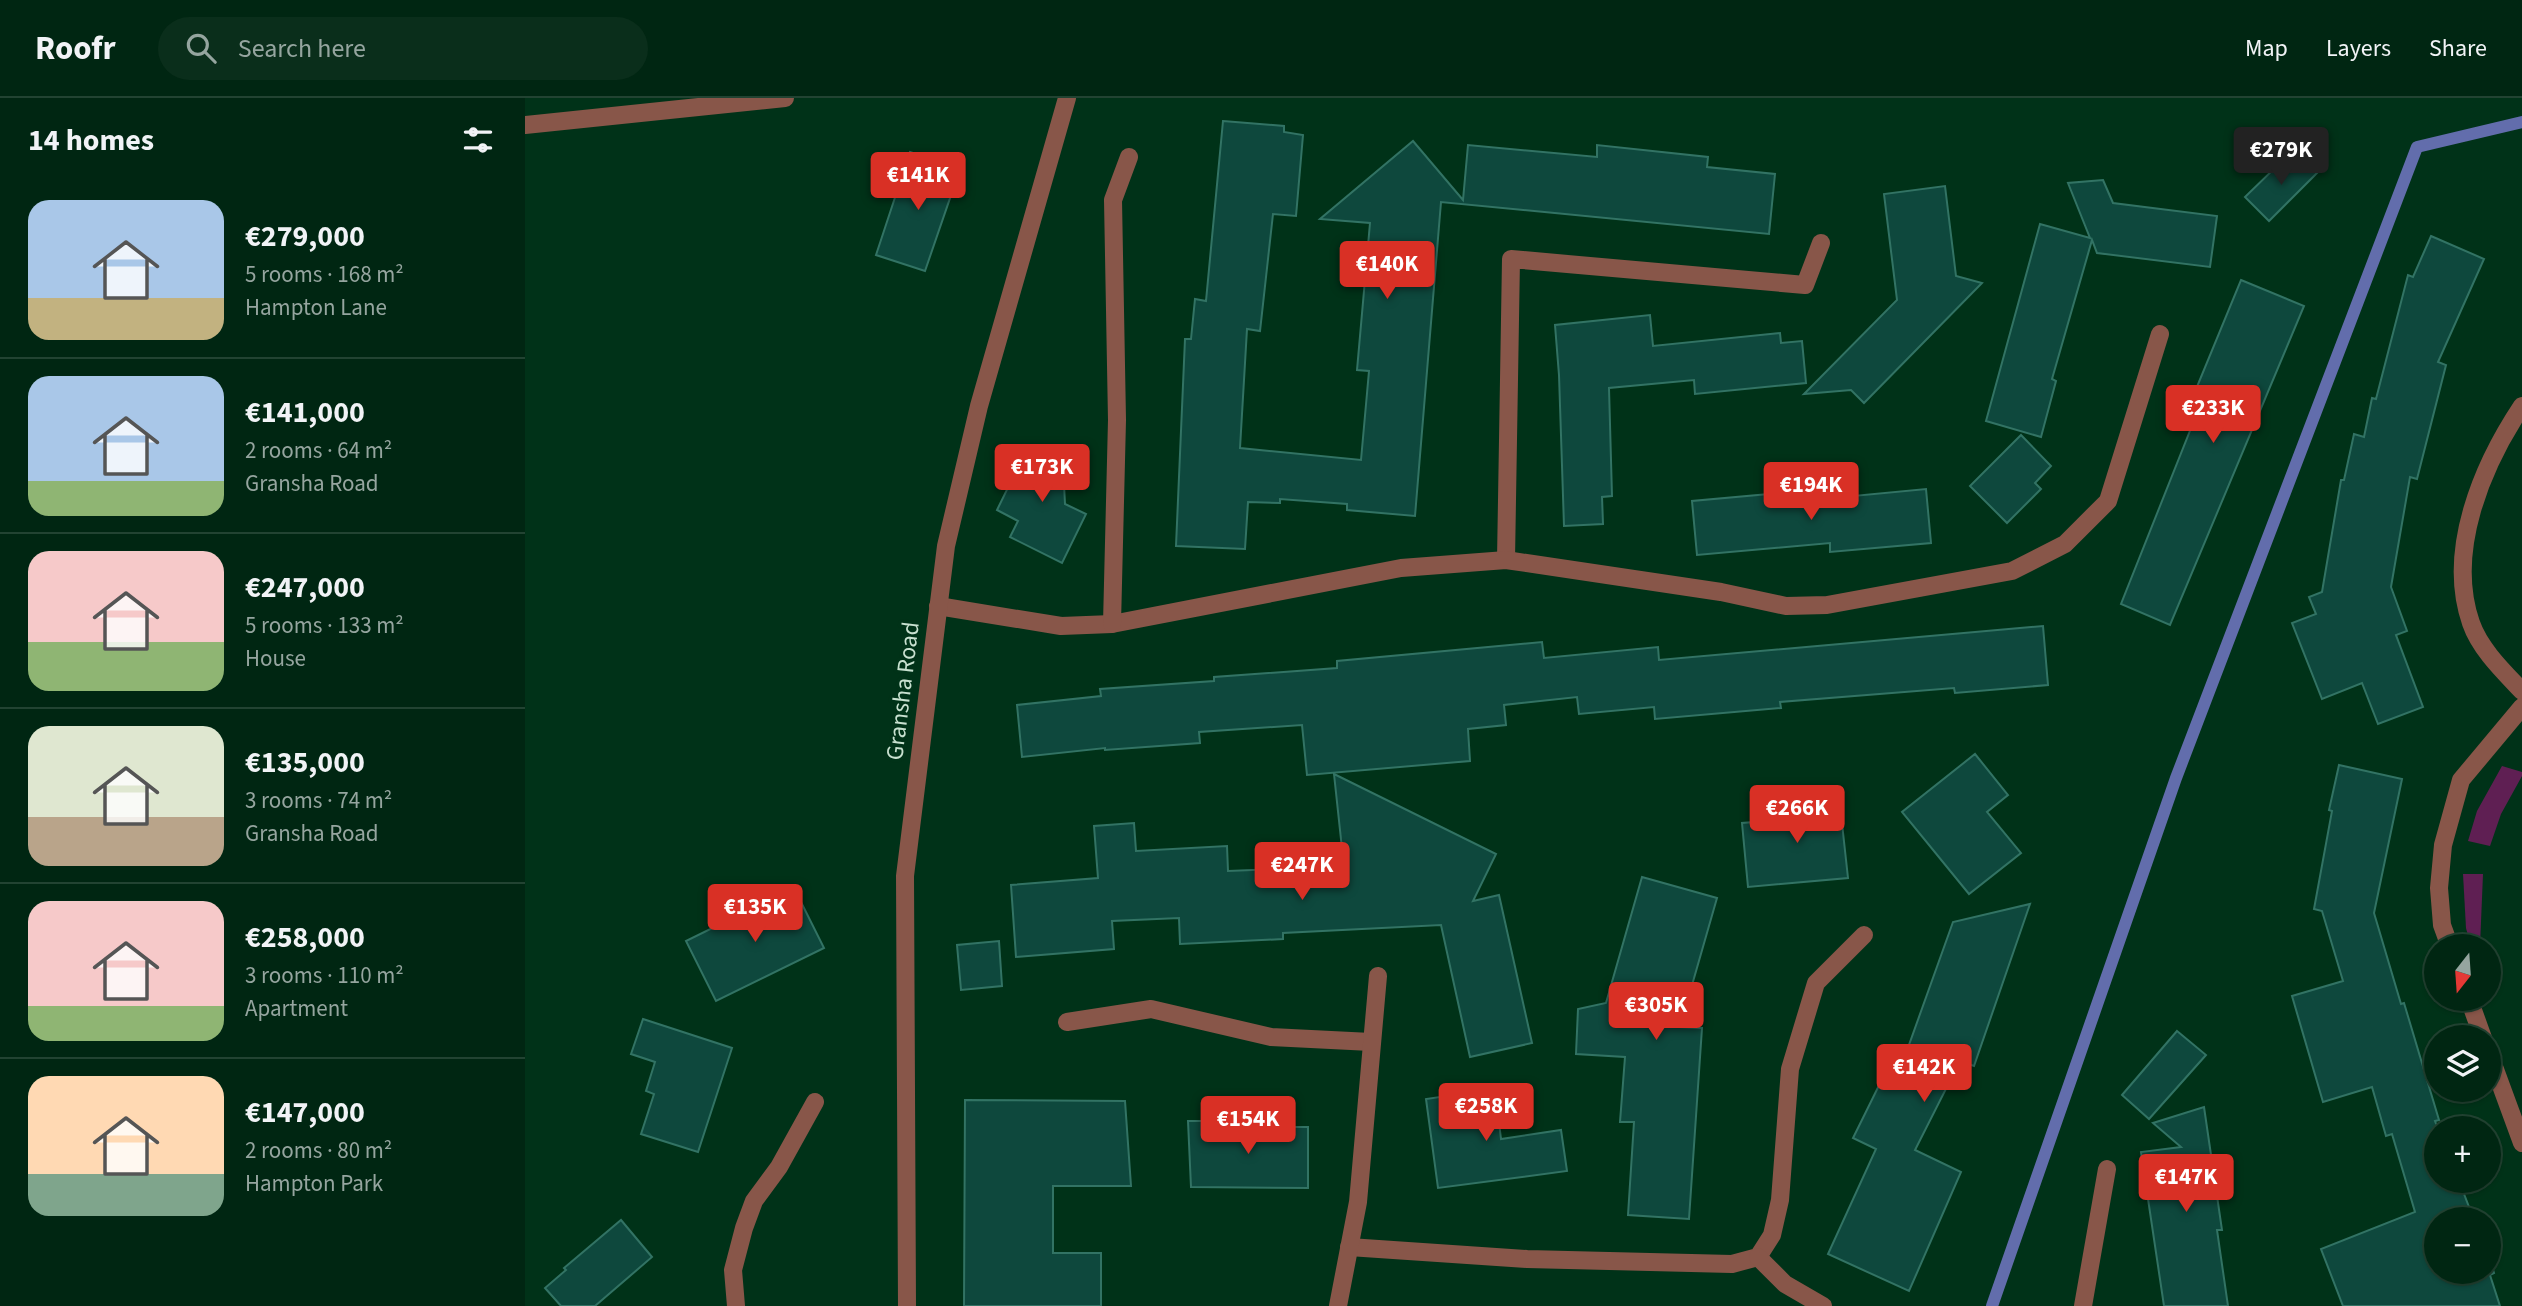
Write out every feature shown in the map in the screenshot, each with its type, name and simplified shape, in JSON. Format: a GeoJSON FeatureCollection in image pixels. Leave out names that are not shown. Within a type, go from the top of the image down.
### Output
{"type":"FeatureCollection","features":[{"type":"Feature","properties":{"kind":"street"},"geometry":{"type":"LineString","coordinates":[[525,125],[785,98]]}},
{"type":"Feature","properties":{"kind":"street","name":"Gransha Road"},"geometry":{"type":"LineString","coordinates":[[907,1306],[905,876],[938,606],[946,546],[979,406],[1067,98]]}},
{"type":"Feature","properties":{"kind":"street"},"geometry":{"type":"LineString","coordinates":[[1112,624],[1117,420],[1113,200],[1129,157]]}},
{"type":"Feature","properties":{"kind":"street"},"geometry":{"type":"LineString","coordinates":[[1506,560],[1511,259],[1805,285],[1821,243]]}},
{"type":"Feature","properties":{"kind":"street"},"geometry":{"type":"LineString","coordinates":[[938,606],[1061,626],[1112,624],[1401,568],[1506,560],[1721,592],[1786,606],[1827,605],[2013,571],[2065,544],[2108,501],[2160,334]]}},
{"type":"Feature","properties":{"kind":"street"},"geometry":{"type":"LineString","coordinates":[[2522,407],[2487,465],[2467,532],[2462,581],[2471,624],[2495,663],[2522,691]]}},
{"type":"Feature","properties":{"kind":"street"},"geometry":{"type":"LineString","coordinates":[[2445,934],[2439,888],[2443,845],[2461,780],[2522,708]]}},
{"type":"Feature","properties":{"kind":"street"},"geometry":{"type":"LineString","coordinates":[[1349,1247],[1527,1259],[1732,1264],[1758,1257],[1772,1235],[1780,1200],[1790,1069],[1816,983],[1864,935]]}},
{"type":"Feature","properties":{"kind":"street"},"geometry":{"type":"LineString","coordinates":[[1338,1306],[1358,1202],[1378,975]]}},
{"type":"Feature","properties":{"kind":"street"},"geometry":{"type":"LineString","coordinates":[[1067,1021],[1151,1009],[1271,1037],[1371,1042]]}},
{"type":"Feature","properties":{"kind":"street"},"geometry":{"type":"LineString","coordinates":[[2501,1086],[2522,1143]]}},
{"type":"Feature","properties":{"kind":"street"},"geometry":{"type":"LineString","coordinates":[[736,1306],[733,1270],[754,1201],[779,1167],[815,1102]]}},
{"type":"Feature","properties":{"kind":"street"},"geometry":{"type":"LineString","coordinates":[[2083,1306],[2107,1169]]}},
{"type":"Feature","properties":{"kind":"street"},"geometry":{"type":"LineString","coordinates":[[1758,1257],[1785,1284],[1823,1306]]}},
{"type":"Feature","properties":{"kind":"shaded area"},"geometry":{"type":"Polygon","coordinates":[[[2502,766],[2522,772],[2522,776],[2501,814],[2490,846],[2468,841],[2477,811],[2502,766]]]}},
{"type":"Feature","properties":{"kind":"shaded area"},"geometry":{"type":"Polygon","coordinates":[[[2463,874],[2483,874],[2480,934],[2468,934],[2463,874]]]}},
{"type":"Feature","properties":{"kind":"building"},"geometry":{"type":"Polygon","coordinates":[[[1223,121],[1284,126],[1284,132],[1303,135],[1296,216],[1273,214],[1260,331],[1247,329],[1240,448],[1361,460],[1369,371],[1357,370],[1370,223],[1320,219],[1413,141],[1463,200],[1468,145],[1597,157],[1597,145],[1708,157],[1707,167],[1775,174],[1769,234],[1441,202],[1415,516],[1347,510],[1347,504],[1280,499],[1280,503],[1248,502],[1245,549],[1176,546],[1185,339],[1191,339],[1195,299],[1206,301],[1223,121]]]}},
{"type":"Feature","properties":{"kind":"building"},"geometry":{"type":"Polygon","coordinates":[[[910,152],[960,169],[925,271],[876,255],[910,152]]]}},
{"type":"Feature","properties":{"kind":"building"},"geometry":{"type":"Polygon","coordinates":[[[2281,162],[2324,166],[2269,221],[2245,197],[2281,162]]]}},
{"type":"Feature","properties":{"kind":"building"},"geometry":{"type":"Polygon","coordinates":[[[2103,180],[2113,203],[2217,216],[2210,267],[2097,253],[2092,240],[2052,379],[2056,381],[2041,437],[1986,421],[2040,224],[2090,238],[2068,183],[2103,180]]]}},
{"type":"Feature","properties":{"kind":"building"},"geometry":{"type":"Polygon","coordinates":[[[1945,186],[1956,276],[1982,283],[1864,403],[1851,390],[1804,394],[1897,300],[1884,194],[1945,186]]]}},
{"type":"Feature","properties":{"kind":"building"},"geometry":{"type":"Polygon","coordinates":[[[2431,236],[2484,259],[2438,362],[2446,365],[2417,479],[2410,477],[2391,587],[2407,631],[2396,635],[2423,707],[2378,724],[2362,683],[2322,699],[2292,623],[2316,614],[2309,597],[2322,592],[2341,480],[2344,480],[2354,434],[2364,437],[2372,398],[2376,399],[2408,275],[2413,277],[2431,236]]]}},
{"type":"Feature","properties":{"kind":"building"},"geometry":{"type":"Polygon","coordinates":[[[2241,280],[2304,306],[2170,625],[2121,604],[2203,398],[2194,394],[2241,280]]]}},
{"type":"Feature","properties":{"kind":"building"},"geometry":{"type":"Polygon","coordinates":[[[1650,315],[1653,346],[1780,333],[1781,343],[1802,341],[1806,383],[1695,394],[1694,380],[1609,388],[1612,496],[1602,497],[1603,524],[1564,526],[1555,325],[1650,315]]]}},
{"type":"Feature","properties":{"kind":"building"},"geometry":{"type":"Polygon","coordinates":[[[2021,435],[2051,466],[2035,483],[2041,489],[2007,523],[1970,486],[2021,435]]]}},
{"type":"Feature","properties":{"kind":"building"},"geometry":{"type":"Polygon","coordinates":[[[1062,445],[1065,504],[1086,514],[1062,563],[1010,537],[1018,521],[997,510],[1028,447],[1062,445]]]}},
{"type":"Feature","properties":{"kind":"building"},"geometry":{"type":"Polygon","coordinates":[[[1926,489],[1931,543],[1830,552],[1830,543],[1697,555],[1692,501],[1790,492],[1791,502],[1926,489]]]}},
{"type":"Feature","properties":{"kind":"building"},"geometry":{"type":"Polygon","coordinates":[[[2043,626],[2048,685],[1955,693],[1954,688],[1780,702],[1781,708],[1655,719],[1654,707],[1579,714],[1577,697],[1504,705],[1506,725],[1468,729],[1470,761],[1307,775],[1302,725],[1199,732],[1200,743],[1105,748],[1022,757],[1017,705],[1101,696],[1100,689],[1337,668],[1337,661],[1542,642],[1544,658],[1658,647],[1659,660],[2043,626]]]}},
{"type":"Feature","properties":{"kind":"building"},"geometry":{"type":"Polygon","coordinates":[[[1975,754],[2008,795],[1987,812],[2021,853],[1969,894],[1902,812],[1975,754]]]}},
{"type":"Feature","properties":{"kind":"building"},"geometry":{"type":"Polygon","coordinates":[[[2339,765],[2402,779],[2374,913],[2424,1070],[2424,1102],[2434,1102],[2438,1116],[2424,1116],[2424,1193],[2464,1193],[2469,1207],[2424,1207],[2424,1284],[2493,1284],[2500,1306],[2343,1306],[2321,1249],[2415,1212],[2392,1134],[2386,1136],[2372,1087],[2323,1102],[2292,996],[2343,981],[2322,911],[2314,909],[2332,811],[2329,810],[2339,765]]]}},
{"type":"Feature","properties":{"kind":"building"},"geometry":{"type":"Polygon","coordinates":[[[1334,774],[1496,854],[1473,901],[1499,895],[1532,1043],[1470,1057],[1441,925],[1283,933],[1283,939],[1180,944],[1179,918],[1112,921],[1114,949],[1016,957],[1011,885],[1098,878],[1094,826],[1134,823],[1136,851],[1227,846],[1228,871],[1306,868],[1306,860],[1343,858],[1334,774]]]}},
{"type":"Feature","properties":{"kind":"building"},"geometry":{"type":"Polygon","coordinates":[[[1839,796],[1848,878],[1748,887],[1742,823],[1791,819],[1790,801],[1839,796]]]}},
{"type":"Feature","properties":{"kind":"building"},"geometry":{"type":"Polygon","coordinates":[[[1642,877],[1717,898],[1680,1027],[1702,1028],[1689,1219],[1628,1215],[1634,1122],[1620,1122],[1625,1057],[1576,1054],[1578,1009],[1606,1003],[1642,877]]]}},
{"type":"Feature","properties":{"kind":"building"},"geometry":{"type":"Polygon","coordinates":[[[794,888],[824,948],[716,1001],[686,941],[794,888]]]}},
{"type":"Feature","properties":{"kind":"building"},"geometry":{"type":"Polygon","coordinates":[[[2030,904],[1974,1066],[1960,1061],[1915,1150],[1961,1172],[1909,1291],[1828,1254],[1876,1149],[1853,1138],[1896,1051],[1905,1056],[1953,922],[2030,904]]]}},
{"type":"Feature","properties":{"kind":"building"},"geometry":{"type":"Polygon","coordinates":[[[999,941],[1002,986],[961,990],[957,945],[999,941]]]}},
{"type":"Feature","properties":{"kind":"building"},"geometry":{"type":"Polygon","coordinates":[[[643,1019],[732,1048],[698,1152],[641,1134],[654,1094],[646,1091],[655,1062],[631,1054],[643,1019]]]}},
{"type":"Feature","properties":{"kind":"building"},"geometry":{"type":"Polygon","coordinates":[[[2177,1031],[2206,1055],[2149,1119],[2122,1095],[2177,1031]]]}},
{"type":"Feature","properties":{"kind":"building"},"geometry":{"type":"Polygon","coordinates":[[[1495,1089],[1501,1139],[1561,1130],[1567,1171],[1438,1188],[1426,1099],[1495,1089]]]}},
{"type":"Feature","properties":{"kind":"building"},"geometry":{"type":"Polygon","coordinates":[[[965,1100],[1125,1101],[1131,1186],[1053,1186],[1053,1253],[1101,1253],[1101,1306],[964,1306],[965,1100]]]}},
{"type":"Feature","properties":{"kind":"building"},"geometry":{"type":"Polygon","coordinates":[[[2204,1107],[2222,1230],[2217,1230],[2228,1306],[2164,1306],[2141,1152],[2181,1147],[2153,1123],[2204,1107]]]}},
{"type":"Feature","properties":{"kind":"building"},"geometry":{"type":"Polygon","coordinates":[[[1188,1121],[1225,1121],[1225,1127],[1308,1127],[1308,1188],[1191,1187],[1188,1121]]]}},
{"type":"Feature","properties":{"kind":"building"},"geometry":{"type":"Polygon","coordinates":[[[621,1220],[652,1257],[595,1306],[561,1306],[545,1288],[566,1270],[564,1268],[621,1220]]]}},
{"type":"Feature","properties":{"kind":"waterway"},"geometry":{"type":"LineString","coordinates":[[1992,1306],[2176,778],[2417,147],[2522,122]]}}]}
